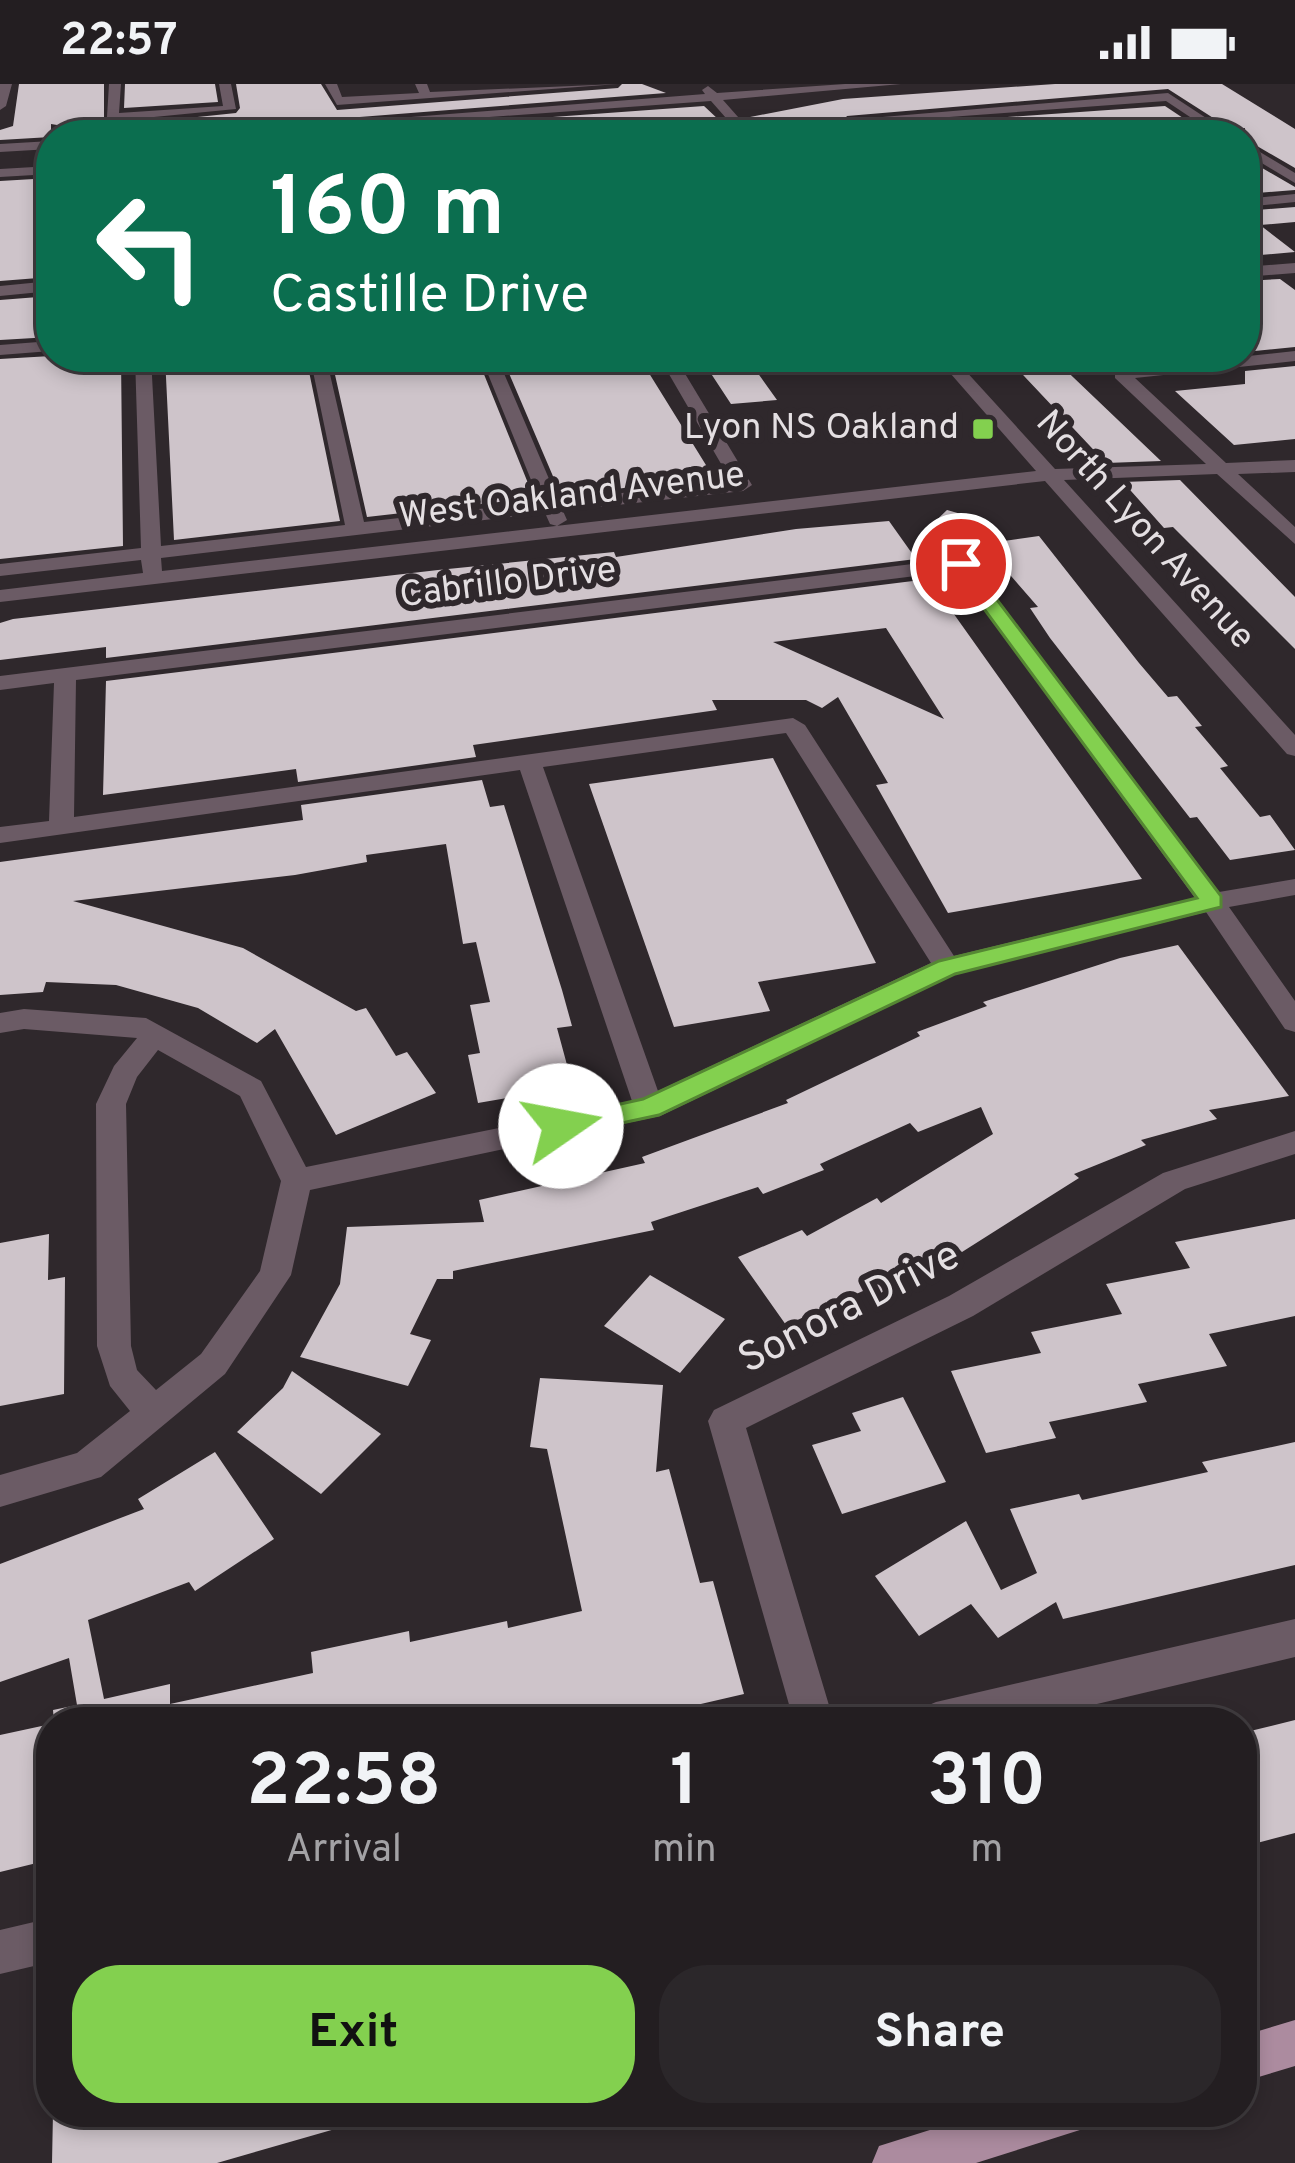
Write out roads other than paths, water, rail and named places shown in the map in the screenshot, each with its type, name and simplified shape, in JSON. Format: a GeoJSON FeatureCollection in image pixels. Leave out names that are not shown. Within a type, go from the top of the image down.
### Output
{"type":"FeatureCollection","features":[{"type":"Feature","properties":{"kind":"main road"},"geometry":{"type":"LineString","coordinates":[[1257,2054],[1295,2043]]}},
{"type":"Feature","properties":{"kind":"main road"},"geometry":{"type":"LineString","coordinates":[[896,2163],[1016,2127]]}},
{"type":"Feature","properties":{"kind":"street"},"geometry":{"type":"LineString","coordinates":[[0,106],[6,84]]}},
{"type":"Feature","properties":{"kind":"street"},"geometry":{"type":"LineString","coordinates":[[115,84],[113,117],[230,109],[225,84]]}},
{"type":"Feature","properties":{"kind":"street"},"geometry":{"type":"LineString","coordinates":[[331,84],[337,101],[424,90],[612,84]]}},
{"type":"Feature","properties":{"kind":"street"},"geometry":{"type":"LineString","coordinates":[[703,84],[735,120]]}},
{"type":"Feature","properties":{"kind":"street"},"geometry":{"type":"LineString","coordinates":[[735,84],[769,84]]}},
{"type":"Feature","properties":{"kind":"street"},"geometry":{"type":"LineString","coordinates":[[447,120],[895,84]]}},
{"type":"Feature","properties":{"kind":"street"},"geometry":{"type":"LineString","coordinates":[[989,96],[1004,108]]}},
{"type":"Feature","properties":{"kind":"street"},"geometry":{"type":"LineString","coordinates":[[865,120],[1168,97],[1203,120]]}},
{"type":"Feature","properties":{"kind":"street"},"geometry":{"type":"LineString","coordinates":[[0,148],[36,146]]}},
{"type":"Feature","properties":{"kind":"street"},"geometry":{"type":"LineString","coordinates":[[1260,157],[1295,179]]}},
{"type":"Feature","properties":{"kind":"street"},"geometry":{"type":"LineString","coordinates":[[0,173],[36,171]]}},
{"type":"Feature","properties":{"kind":"street"},"geometry":{"type":"LineString","coordinates":[[1260,202],[1295,198]]}},
{"type":"Feature","properties":{"kind":"street"},"geometry":{"type":"LineString","coordinates":[[1260,271],[1295,268]]}},
{"type":"Feature","properties":{"kind":"street"},"geometry":{"type":"LineString","coordinates":[[0,291],[36,287]]}},
{"type":"Feature","properties":{"kind":"street"},"geometry":{"type":"LineString","coordinates":[[0,350],[36,347]]}},
{"type":"Feature","properties":{"kind":"street"},"geometry":{"type":"LineString","coordinates":[[1260,360],[1295,356]]}},
{"type":"Feature","properties":{"kind":"street"},"geometry":{"type":"LineString","coordinates":[[144,372],[152,578]]}},
{"type":"Feature","properties":{"kind":"street"},"geometry":{"type":"LineString","coordinates":[[321,372],[356,529]]}},
{"type":"Feature","properties":{"kind":"street"},"geometry":{"type":"LineString","coordinates":[[495,372],[561,531]]}},
{"type":"Feature","properties":{"kind":"street"},"geometry":{"type":"LineString","coordinates":[[0,569],[742,485],[676,372]]}},
{"type":"Feature","properties":{"kind":"street","name":"North Lyon Avenue"},"geometry":{"type":"LineString","coordinates":[[957,372],[1295,749]]}},
{"type":"Feature","properties":{"kind":"street"},"geometry":{"type":"LineString","coordinates":[[1140,372],[1121,374],[1295,538]]}},
{"type":"Feature","properties":{"kind":"street","name":"West Oakland Avenue"},"geometry":{"type":"LineString","coordinates":[[0,596],[1049,475],[1295,466]]}},
{"type":"Feature","properties":{"kind":"street","name":"Cabrillo Drive"},"geometry":{"type":"LineString","coordinates":[[0,683],[961,564],[1212,902]]}},
{"type":"Feature","properties":{"kind":"street"},"geometry":{"type":"LineString","coordinates":[[61,827],[65,676]]}},
{"type":"Feature","properties":{"kind":"street"},"geometry":{"type":"LineString","coordinates":[[0,835],[793,725],[947,967]]}},
{"type":"Feature","properties":{"kind":"street"},"geometry":{"type":"LineString","coordinates":[[530,763],[649,1108]]}},
{"type":"Feature","properties":{"kind":"street"},"geometry":{"type":"LineString","coordinates":[[297,1181],[649,1108],[947,967],[1295,886]]}},
{"type":"Feature","properties":{"kind":"street"},"geometry":{"type":"LineString","coordinates":[[1212,902],[1295,1022]]}},
{"type":"Feature","properties":{"kind":"street"},"geometry":{"type":"LineString","coordinates":[[0,1023],[24,1019],[136,1024],[251,1090],[297,1181],[275,1275],[213,1364],[88,1466],[0,1491]]}},
{"type":"Feature","properties":{"kind":"street"},"geometry":{"type":"LineString","coordinates":[[155,1035],[115,1086],[111,1126],[114,1346],[119,1375],[132,1394],[156,1411]]}},
{"type":"Feature","properties":{"kind":"street","name":"Sonora Drive"},"geometry":{"type":"LineString","coordinates":[[810,1707],[726,1421],[961,1306],[1174,1181],[1295,1142]]}},
{"type":"Feature","properties":{"kind":"street"},"geometry":{"type":"LineString","coordinates":[[1000,1707],[1295,1638]]}},
{"type":"Feature","properties":{"kind":"street"},"geometry":{"type":"LineString","coordinates":[[0,1952],[36,1944]]}},
{"type":"Feature","properties":{"kind":"place","name":"Lyon NS Oakland"},"geometry":{"type":"Point","coordinates":[983,429]}}]}
